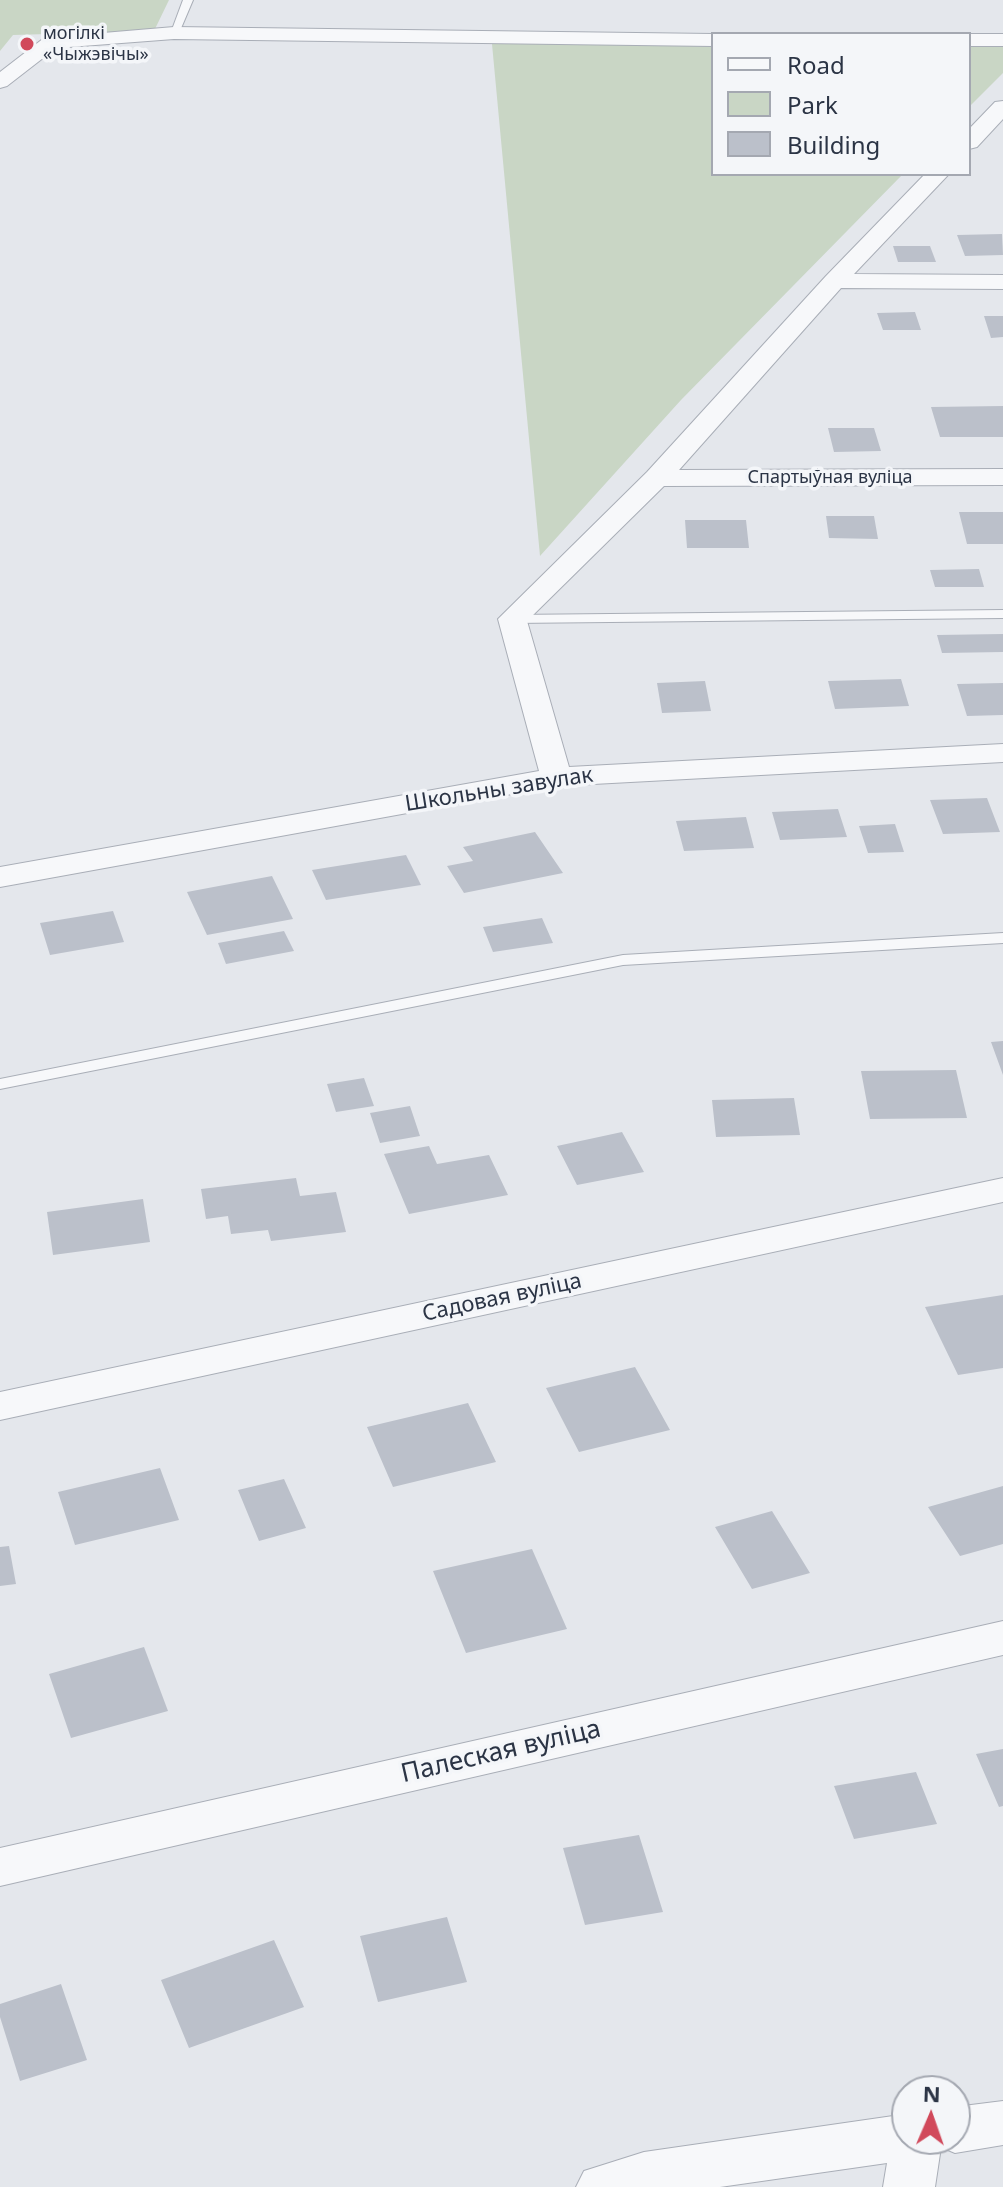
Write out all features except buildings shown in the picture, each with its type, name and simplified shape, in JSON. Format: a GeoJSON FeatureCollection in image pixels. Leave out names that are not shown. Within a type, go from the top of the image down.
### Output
{"type":"FeatureCollection","features":[{"type":"Feature","properties":{"kind":"street"},"geometry":{"type":"LineString","coordinates":[[0,82],[51,42],[174,33],[711,40]]}},
{"type":"Feature","properties":{"kind":"street"},"geometry":{"type":"LineString","coordinates":[[971,40],[1003,40]]}},
{"type":"Feature","properties":{"kind":"street"},"geometry":{"type":"LineString","coordinates":[[971,140],[999,116]]}},
{"type":"Feature","properties":{"kind":"street"},"geometry":{"type":"LineString","coordinates":[[556,777],[512,619],[657,478],[834,281],[936,176]]}},
{"type":"Feature","properties":{"kind":"street"},"geometry":{"type":"LineString","coordinates":[[834,281],[1003,282]]}},
{"type":"Feature","properties":{"kind":"street","name":"Спартыўная вуліца"},"geometry":{"type":"LineString","coordinates":[[657,478],[1003,477]]}},
{"type":"Feature","properties":{"kind":"street","name":"Школьны завулак"},"geometry":{"type":"LineString","coordinates":[[0,877],[556,777],[1003,753]]}},
{"type":"Feature","properties":{"kind":"street","name":"Садовая вуліца"},"geometry":{"type":"LineString","coordinates":[[0,1406],[1003,1190]]}},
{"type":"Feature","properties":{"kind":"street","name":"Палеская вуліца"},"geometry":{"type":"LineString","coordinates":[[0,1867],[1003,1638]]}},
{"type":"Feature","properties":{"kind":"street"},"geometry":{"type":"LineString","coordinates":[[971,2128],[1003,2123]]}},
{"type":"Feature","properties":{"kind":"street"},"geometry":{"type":"LineString","coordinates":[[602,2187],[644,2175],[891,2139]]}},
{"type":"Feature","properties":{"kind":"street"},"geometry":{"type":"LineString","coordinates":[[909,2187],[914,2155]]}},
{"type":"Feature","properties":{"kind":"lane"},"geometry":{"type":"LineString","coordinates":[[174,33],[188,0]]}},
{"type":"Feature","properties":{"kind":"lane"},"geometry":{"type":"LineString","coordinates":[[512,619],[1003,614]]}},
{"type":"Feature","properties":{"kind":"lane"},"geometry":{"type":"LineString","coordinates":[[0,1084],[623,960],[1003,938]]}},
{"type":"Feature","properties":{"kind":"green space","name":"могілкі «Чыжэвічы»"},"geometry":{"type":"Polygon","coordinates":[[[0,0],[169,0],[154,31],[13,35],[0,51],[0,0]]]}},
{"type":"Feature","properties":{"kind":"green space"},"geometry":{"type":"Polygon","coordinates":[[[492,44],[711,44],[711,176],[901,176],[681,400],[540,556],[492,44]]]}},
{"type":"Feature","properties":{"kind":"green space"},"geometry":{"type":"Polygon","coordinates":[[[971,46],[1003,46],[1003,73],[971,105],[971,46]]]}},
{"type":"Feature","properties":{"kind":"place","name":"могілкі «Чыжэвічы»"},"geometry":{"type":"Point","coordinates":[27,44]}}]}
